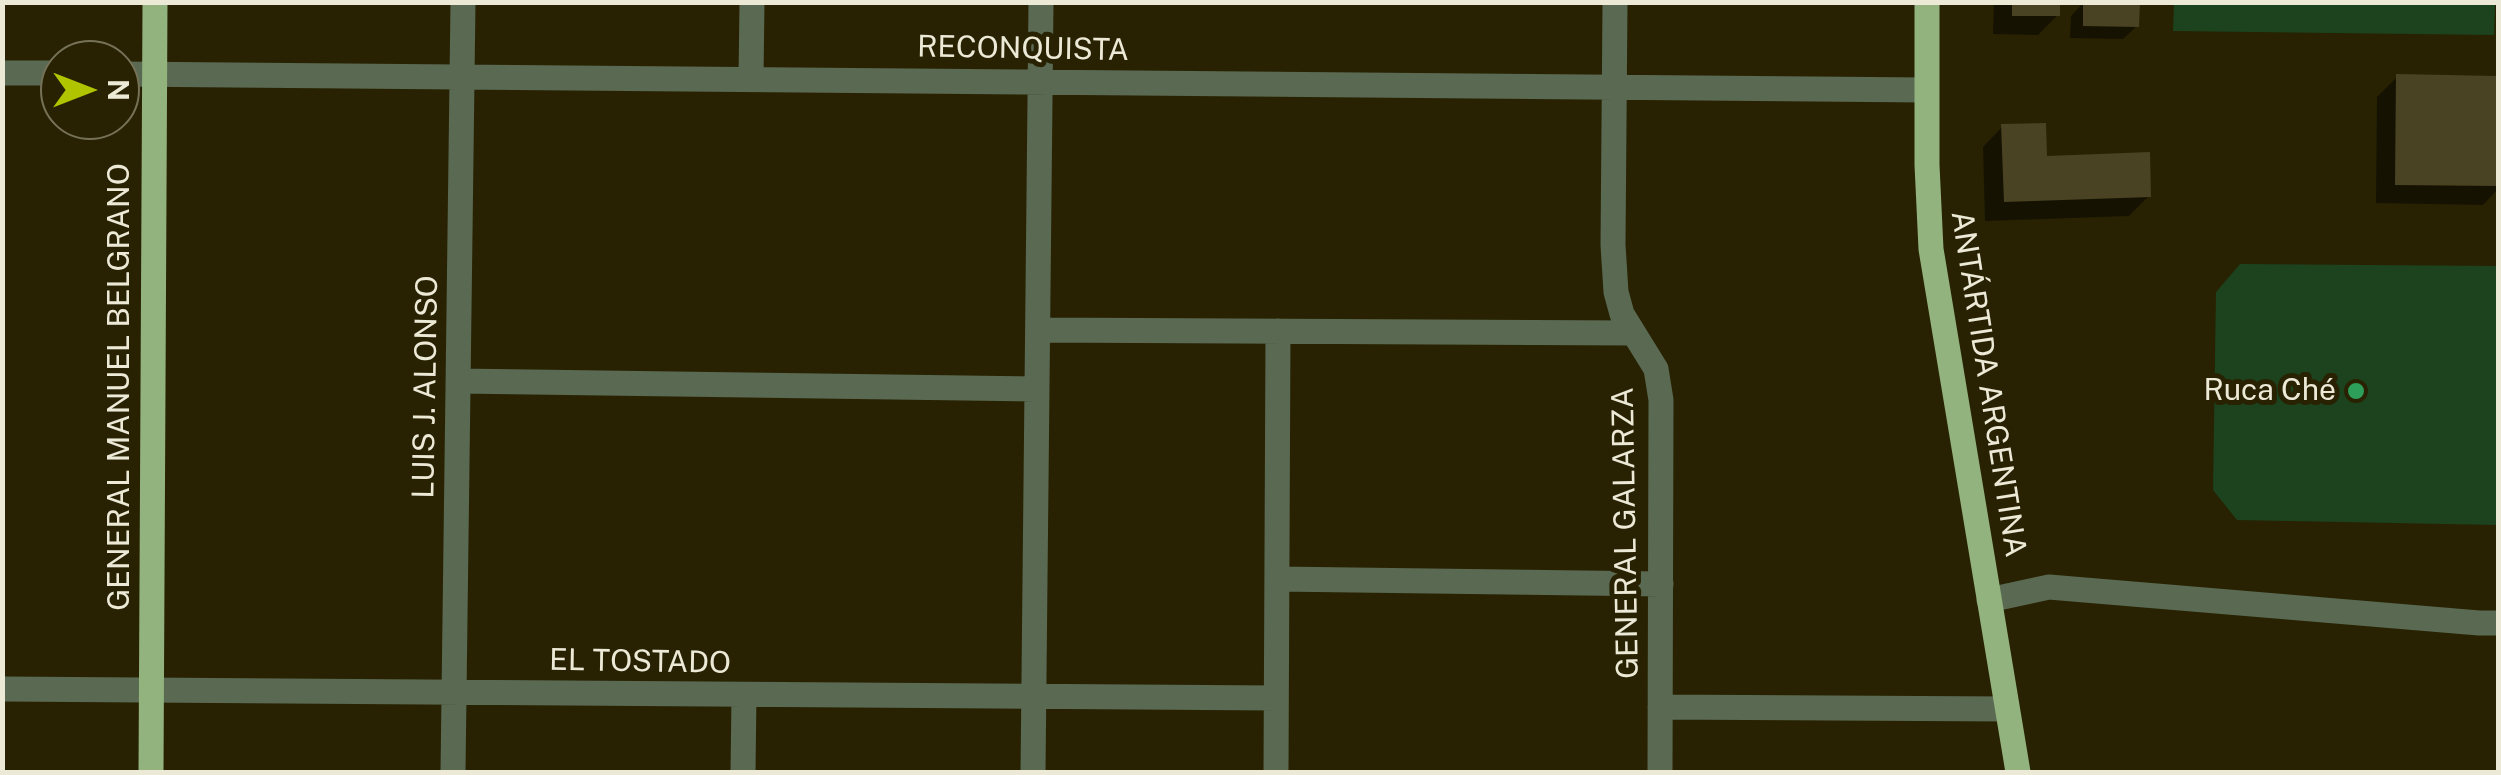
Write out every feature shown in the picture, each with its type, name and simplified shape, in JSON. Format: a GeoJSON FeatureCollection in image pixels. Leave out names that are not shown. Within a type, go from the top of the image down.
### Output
{"type":"FeatureCollection","features":[{"type":"Feature","properties":{"kind":"main road","name":"GENERAL MANUEL BELGRANO"},"geometry":{"type":"LineString","coordinates":[[151,772],[155,2]]}},
{"type":"Feature","properties":{"kind":"main road","name":"ANTÁRTIDA ARGENTINA"},"geometry":{"type":"LineString","coordinates":[[1926,2],[1931,249],[2018,772]]}},
{"type":"Feature","properties":{"kind":"street","name":"LUIS J. ALONSO"},"geometry":{"type":"LineString","coordinates":[[453,772],[463,2]]}},
{"type":"Feature","properties":{"kind":"street"},"geometry":{"type":"LineString","coordinates":[[752,2],[752,80]]}},
{"type":"Feature","properties":{"kind":"street"},"geometry":{"type":"LineString","coordinates":[[1033,772],[1041,2]]}},
{"type":"Feature","properties":{"kind":"street","name":"GENERAL GALARZA"},"geometry":{"type":"LineString","coordinates":[[1615,2],[1614,270],[1622,314],[1648,354],[1660,385],[1660,772]]}},
{"type":"Feature","properties":{"kind":"street"},"geometry":{"type":"LineString","coordinates":[[2,72],[40,73]]}},
{"type":"Feature","properties":{"kind":"street","name":"RECONQUISTA"},"geometry":{"type":"LineString","coordinates":[[140,74],[1926,90]]}},
{"type":"Feature","properties":{"kind":"street"},"geometry":{"type":"LineString","coordinates":[[1038,330],[1632,333]]}},
{"type":"Feature","properties":{"kind":"street"},"geometry":{"type":"LineString","coordinates":[[1276,772],[1278,331]]}},
{"type":"Feature","properties":{"kind":"street"},"geometry":{"type":"LineString","coordinates":[[458,382],[1038,389]]}},
{"type":"Feature","properties":{"kind":"street"},"geometry":{"type":"LineString","coordinates":[[1277,579],[1661,584]]}},
{"type":"Feature","properties":{"kind":"street"},"geometry":{"type":"LineString","coordinates":[[1989,600],[2049,587],[2498,623]]}},
{"type":"Feature","properties":{"kind":"street","name":"EL TOSTADO"},"geometry":{"type":"LineString","coordinates":[[2,688],[1276,698]]}},
{"type":"Feature","properties":{"kind":"street"},"geometry":{"type":"LineString","coordinates":[[743,772],[744,695]]}},
{"type":"Feature","properties":{"kind":"street"},"geometry":{"type":"LineString","coordinates":[[1660,707],[2007,710]]}},
{"type":"Feature","properties":{"kind":"green space"},"geometry":{"type":"Polygon","coordinates":[[[2174,3],[2495,3],[2494,35],[2173,31],[2174,3]]]}},
{"type":"Feature","properties":{"kind":"green space","name":"Ruca Ché"},"geometry":{"type":"Polygon","coordinates":[[[2240,264],[2498,266],[2498,525],[2237,520],[2213,490],[2216,292],[2240,264]]]}},
{"type":"Feature","properties":{"kind":"building"},"geometry":{"type":"Polygon","coordinates":[[[2012,2],[2060,2],[2060,16],[2012,16],[2012,2]]]}},
{"type":"Feature","properties":{"kind":"building"},"geometry":{"type":"Polygon","coordinates":[[[2083,2],[2140,2],[2139,27],[2083,26],[2083,2]]]}},
{"type":"Feature","properties":{"kind":"building"},"geometry":{"type":"Polygon","coordinates":[[[2396,74],[2498,76],[2498,186],[2395,185],[2396,74]]]}},
{"type":"Feature","properties":{"kind":"building"},"geometry":{"type":"Polygon","coordinates":[[[2046,123],[2047,156],[2150,152],[2151,197],[2004,202],[2001,124],[2046,123]]]}},
{"type":"Feature","properties":{"kind":"place","name":"Ruca Ché"},"geometry":{"type":"Point","coordinates":[2356,391]}}]}
